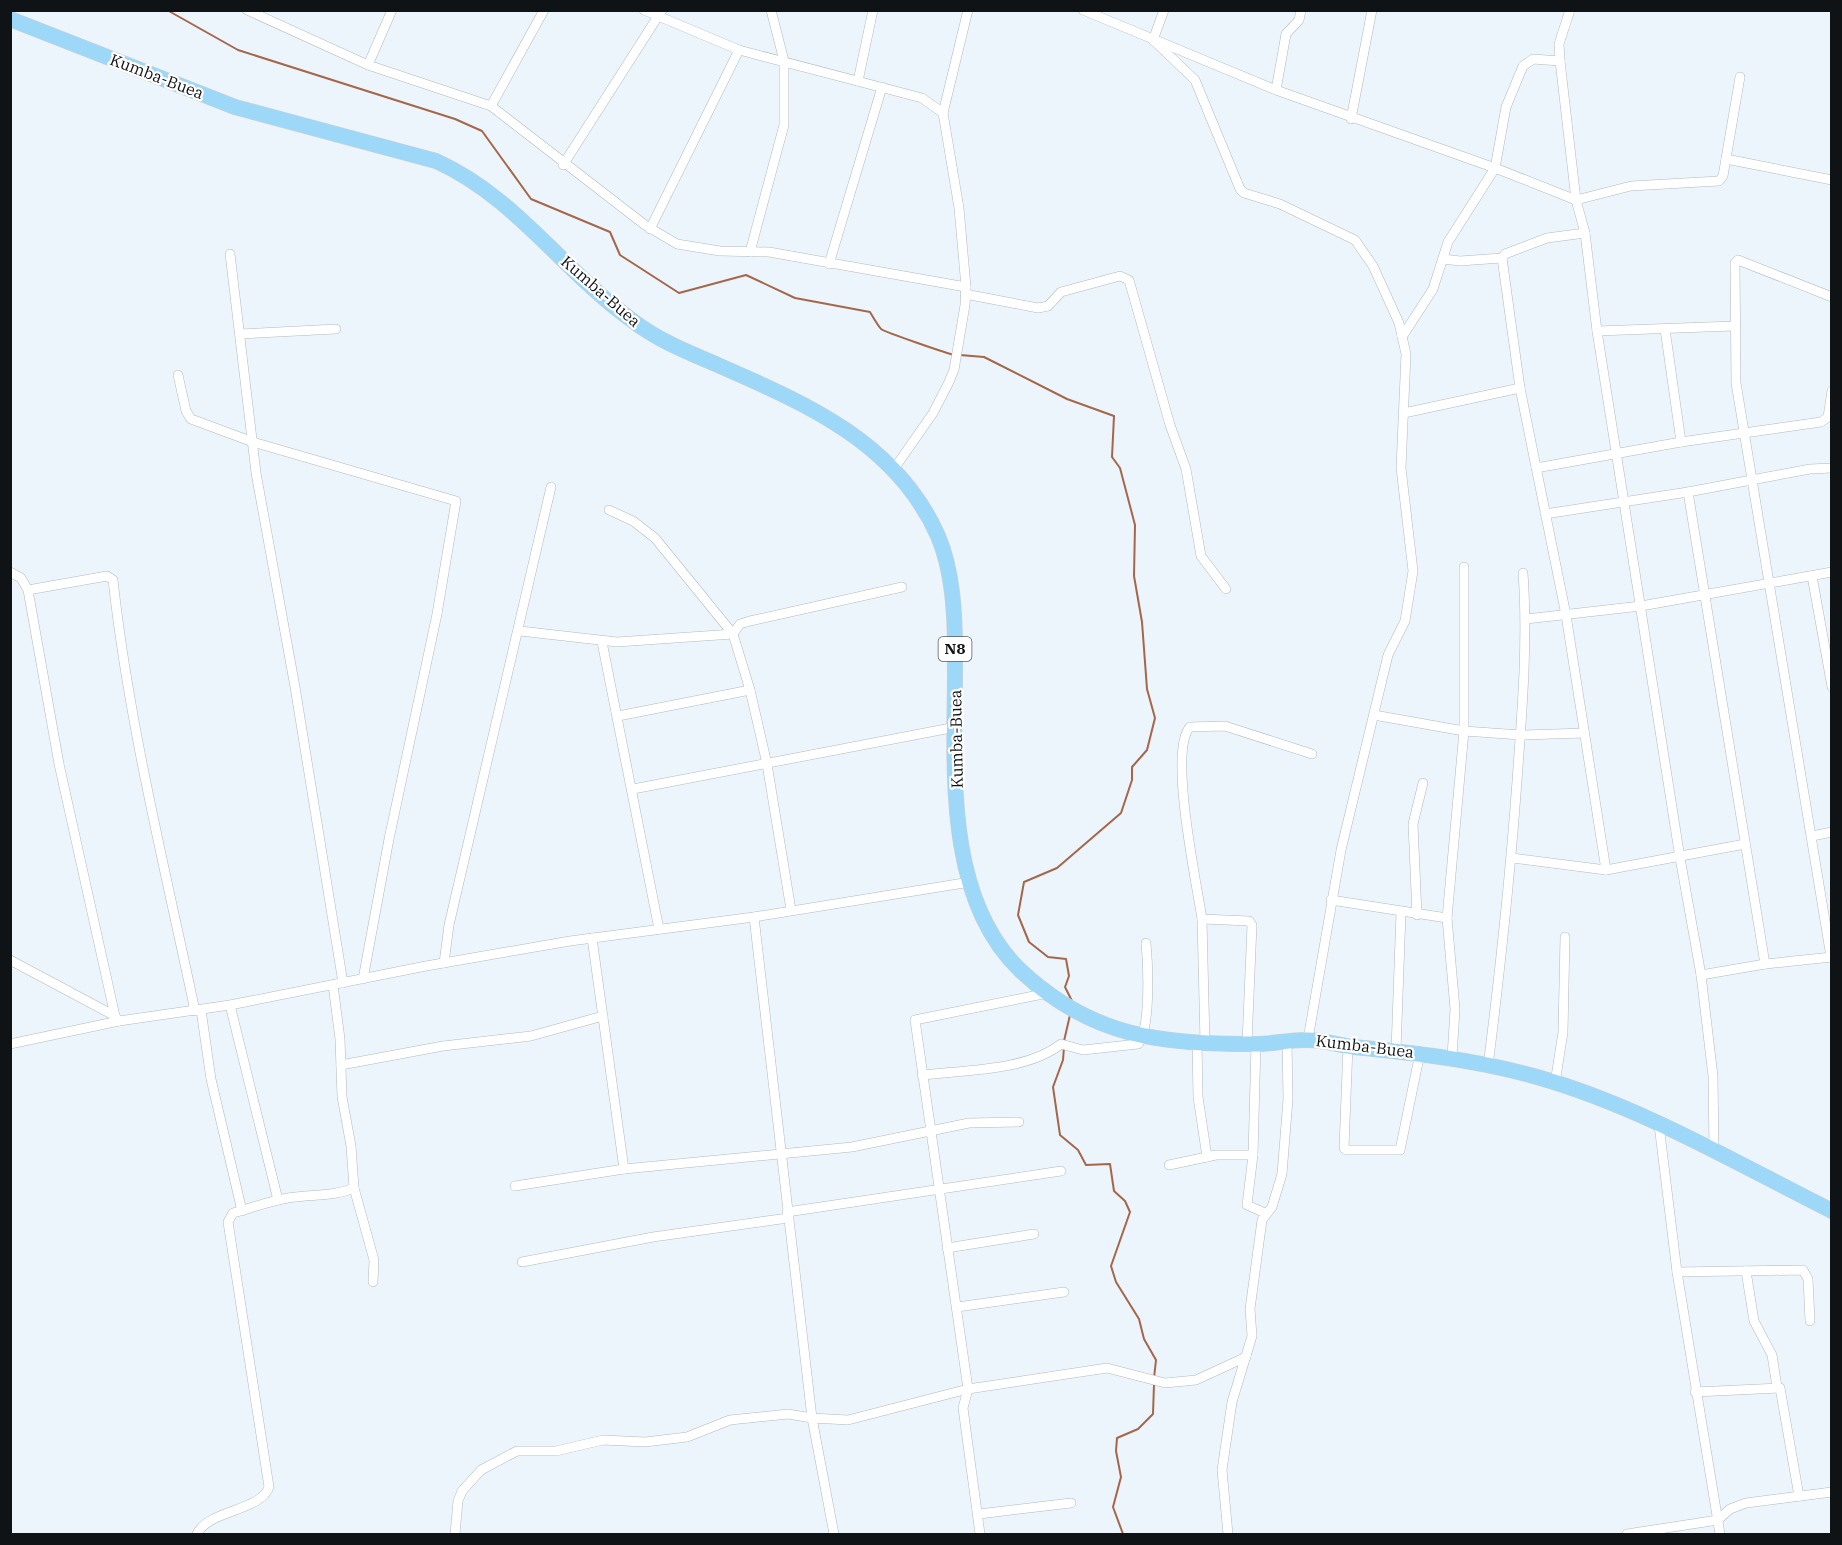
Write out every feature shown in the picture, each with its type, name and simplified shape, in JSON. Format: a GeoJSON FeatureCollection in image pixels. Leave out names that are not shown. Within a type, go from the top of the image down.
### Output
{"type":"FeatureCollection","features":[{"type":"Feature","properties":{"kind":"highway","name":"Kumba-Buea"},"geometry":{"type":"LineString","coordinates":[[10,19],[235,106],[414,155],[458,171],[507,205],[602,296],[632,321],[664,341],[761,384],[848,429],[894,469],[927,516],[940,542],[955,628],[958,806],[964,860],[977,906],[993,936],[1016,966],[1078,1014],[1142,1037],[1201,1043],[1251,1044],[1308,1039],[1348,1046],[1452,1057],[1555,1083],[1659,1125],[1832,1211]]}},
{"type":"Feature","properties":{"kind":"street"},"geometry":{"type":"LineString","coordinates":[[247,10],[368,65],[491,106],[563,165],[650,229],[686,247],[769,252],[966,290],[1038,308],[1048,306],[1061,292],[1120,276],[1129,280],[1165,410],[1186,469],[1201,556],[1226,589]]}},
{"type":"Feature","properties":{"kind":"street"},"geometry":{"type":"LineString","coordinates":[[368,65],[392,10]]}},
{"type":"Feature","properties":{"kind":"street"},"geometry":{"type":"LineString","coordinates":[[491,106],[544,10]]}},
{"type":"Feature","properties":{"kind":"street"},"geometry":{"type":"LineString","coordinates":[[644,10],[661,14],[739,50],[922,98],[943,113]]}},
{"type":"Feature","properties":{"kind":"street"},"geometry":{"type":"LineString","coordinates":[[750,252],[784,126],[784,61],[771,10]]}},
{"type":"Feature","properties":{"kind":"street"},"geometry":{"type":"LineString","coordinates":[[858,81],[873,10]]}},
{"type":"Feature","properties":{"kind":"street"},"geometry":{"type":"LineString","coordinates":[[894,469],[933,413],[954,370],[966,290],[959,208],[943,113],[968,10]]}},
{"type":"Feature","properties":{"kind":"street"},"geometry":{"type":"LineString","coordinates":[[1083,10],[1276,90],[1495,168],[1576,200],[1631,186],[1716,183],[1722,176],[1726,159],[1740,77]]}},
{"type":"Feature","properties":{"kind":"street"},"geometry":{"type":"LineString","coordinates":[[1153,40],[1164,10]]}},
{"type":"Feature","properties":{"kind":"street"},"geometry":{"type":"LineString","coordinates":[[1276,90],[1286,34],[1299,20],[1301,10]]}},
{"type":"Feature","properties":{"kind":"street"},"geometry":{"type":"LineString","coordinates":[[1351,118],[1372,10]]}},
{"type":"Feature","properties":{"kind":"street"},"geometry":{"type":"LineString","coordinates":[[1570,10],[1559,44],[1576,200],[1585,233],[1597,332],[1680,858],[1701,975],[1713,1076],[1714,1153]]}},
{"type":"Feature","properties":{"kind":"street"},"geometry":{"type":"LineString","coordinates":[[563,165],[661,14]]}},
{"type":"Feature","properties":{"kind":"street"},"geometry":{"type":"LineString","coordinates":[[1153,40],[1195,80],[1240,189],[1281,204],[1355,240],[1373,266],[1399,323],[1406,354],[1402,474],[1413,571],[1405,621],[1388,655],[1331,900],[1308,1039]]}},
{"type":"Feature","properties":{"kind":"street"},"geometry":{"type":"LineString","coordinates":[[650,229],[739,50]]}},
{"type":"Feature","properties":{"kind":"street"},"geometry":{"type":"LineString","coordinates":[[1402,337],[1433,289],[1448,242],[1495,168],[1506,107],[1523,66],[1533,59],[1560,61]]}},
{"type":"Feature","properties":{"kind":"street"},"geometry":{"type":"LineString","coordinates":[[829,264],[882,87]]}},
{"type":"Feature","properties":{"kind":"street"},"geometry":{"type":"LineString","coordinates":[[1726,159],[1832,180]]}},
{"type":"Feature","properties":{"kind":"street"},"geometry":{"type":"LineString","coordinates":[[1443,259],[1460,261],[1502,258],[1505,254],[1546,238],[1585,233]]}},
{"type":"Feature","properties":{"kind":"street"},"geometry":{"type":"LineString","coordinates":[[230,254],[256,473],[295,687],[343,983]]}},
{"type":"Feature","properties":{"kind":"street"},"geometry":{"type":"LineString","coordinates":[[1502,258],[1520,388],[1566,615],[1606,870]]}},
{"type":"Feature","properties":{"kind":"street"},"geometry":{"type":"LineString","coordinates":[[1701,975],[1765,964],[1831,957],[1736,383],[1734,326],[1736,260],[1832,297]]}},
{"type":"Feature","properties":{"kind":"street"},"geometry":{"type":"LineString","coordinates":[[1597,332],[1734,326]]}},
{"type":"Feature","properties":{"kind":"street"},"geometry":{"type":"LineString","coordinates":[[1665,328],[1681,442]]}},
{"type":"Feature","properties":{"kind":"street"},"geometry":{"type":"LineString","coordinates":[[240,334],[336,329]]}},
{"type":"Feature","properties":{"kind":"street"},"geometry":{"type":"LineString","coordinates":[[178,375],[186,411],[191,419],[253,442],[456,501],[437,614],[389,839],[363,979]]}},
{"type":"Feature","properties":{"kind":"street"},"geometry":{"type":"LineString","coordinates":[[1404,412],[1520,388]]}},
{"type":"Feature","properties":{"kind":"street"},"geometry":{"type":"LineString","coordinates":[[1536,468],[1681,442],[1825,420],[1832,391]]}},
{"type":"Feature","properties":{"kind":"street"},"geometry":{"type":"LineString","coordinates":[[1545,514],[1688,492],[1810,469],[1832,468]]}},
{"type":"Feature","properties":{"kind":"street"},"geometry":{"type":"LineString","coordinates":[[444,963],[452,912],[520,631],[551,487]]}},
{"type":"Feature","properties":{"kind":"street"},"geometry":{"type":"LineString","coordinates":[[1688,492],[1707,594],[1765,964]]}},
{"type":"Feature","properties":{"kind":"street"},"geometry":{"type":"LineString","coordinates":[[609,510],[633,521],[655,538],[733,634],[750,690],[767,764],[790,910]]}},
{"type":"Feature","properties":{"kind":"street"},"geometry":{"type":"LineString","coordinates":[[1452,1057],[1455,1009],[1447,918],[1464,731],[1464,567]]}},
{"type":"Feature","properties":{"kind":"street"},"geometry":{"type":"LineString","coordinates":[[10,572],[21,578],[28,590],[59,764],[117,1019]]}},
{"type":"Feature","properties":{"kind":"street"},"geometry":{"type":"LineString","coordinates":[[1526,619],[1641,606],[1832,572]]}},
{"type":"Feature","properties":{"kind":"street"},"geometry":{"type":"LineString","coordinates":[[1488,1066],[1508,909],[1521,735],[1526,619],[1523,573]]}},
{"type":"Feature","properties":{"kind":"street"},"geometry":{"type":"LineString","coordinates":[[28,590],[107,576],[113,579],[118,628],[143,761],[242,1211]]}},
{"type":"Feature","properties":{"kind":"street"},"geometry":{"type":"LineString","coordinates":[[1812,576],[1832,687]]}},
{"type":"Feature","properties":{"kind":"street"},"geometry":{"type":"LineString","coordinates":[[733,634],[740,624],[750,621],[902,587]]}},
{"type":"Feature","properties":{"kind":"street"},"geometry":{"type":"LineString","coordinates":[[520,631],[602,642],[733,634]]}},
{"type":"Feature","properties":{"kind":"street"},"geometry":{"type":"LineString","coordinates":[[602,642],[659,929]]}},
{"type":"Feature","properties":{"kind":"street"},"geometry":{"type":"LineString","coordinates":[[618,716],[750,690]]}},
{"type":"Feature","properties":{"kind":"street"},"geometry":{"type":"LineString","coordinates":[[1374,715],[1464,731],[1521,735],[1584,733]]}},
{"type":"Feature","properties":{"kind":"street"},"geometry":{"type":"LineString","coordinates":[[633,789],[956,726]]}},
{"type":"Feature","properties":{"kind":"street"},"geometry":{"type":"LineString","coordinates":[[1208,1157],[1198,1096],[1201,1043],[1202,919],[1182,795],[1185,732],[1190,727],[1225,726],[1312,754]]}},
{"type":"Feature","properties":{"kind":"street"},"geometry":{"type":"LineString","coordinates":[[1417,915],[1413,824],[1423,783]]}},
{"type":"Feature","properties":{"kind":"street"},"geometry":{"type":"LineString","coordinates":[[1812,836],[1832,832]]}},
{"type":"Feature","properties":{"kind":"street"},"geometry":{"type":"LineString","coordinates":[[1512,858],[1606,870],[1680,858],[1745,844]]}},
{"type":"Feature","properties":{"kind":"street"},"geometry":{"type":"LineString","coordinates":[[10,1044],[117,1019],[230,1005],[444,963],[592,938],[754,917],[970,882]]}},
{"type":"Feature","properties":{"kind":"street"},"geometry":{"type":"LineString","coordinates":[[1331,900],[1401,913],[1447,918]]}},
{"type":"Feature","properties":{"kind":"street"},"geometry":{"type":"LineString","coordinates":[[1396,1050],[1401,913]]}},
{"type":"Feature","properties":{"kind":"street"},"geometry":{"type":"LineString","coordinates":[[754,917],[812,1418],[834,1534]]}},
{"type":"Feature","properties":{"kind":"street"},"geometry":{"type":"LineString","coordinates":[[1202,919],[1252,922],[1253,1155],[1247,1205],[1265,1214]]}},
{"type":"Feature","properties":{"kind":"street"},"geometry":{"type":"LineString","coordinates":[[592,938],[624,1168]]}},
{"type":"Feature","properties":{"kind":"street"},"geometry":{"type":"LineString","coordinates":[[1555,1083],[1563,1032],[1565,938]]}},
{"type":"Feature","properties":{"kind":"street"},"geometry":{"type":"LineString","coordinates":[[922,1075],[1031,1061],[1049,1053],[1061,1044],[1083,1050],[1138,1044],[1142,1037],[1148,977],[1146,943]]}},
{"type":"Feature","properties":{"kind":"street"},"geometry":{"type":"LineString","coordinates":[[10,960],[117,1019]]}},
{"type":"Feature","properties":{"kind":"street"},"geometry":{"type":"LineString","coordinates":[[333,985],[342,1097],[351,1146],[354,1188],[374,1260],[373,1282]]}},
{"type":"Feature","properties":{"kind":"street"},"geometry":{"type":"LineString","coordinates":[[980,1534],[963,1408],[968,1389],[922,1075],[917,1018],[1048,993]]}},
{"type":"Feature","properties":{"kind":"street"},"geometry":{"type":"LineString","coordinates":[[230,1005],[278,1200]]}},
{"type":"Feature","properties":{"kind":"street"},"geometry":{"type":"LineString","coordinates":[[341,1065],[435,1047],[531,1036],[603,1016]]}},
{"type":"Feature","properties":{"kind":"street"},"geometry":{"type":"LineString","coordinates":[[1228,1534],[1222,1470],[1232,1402],[1252,1336],[1251,1301],[1265,1214],[1272,1207],[1282,1174],[1288,1099],[1287,1042]]}},
{"type":"Feature","properties":{"kind":"street"},"geometry":{"type":"LineString","coordinates":[[1348,1046],[1344,1149],[1346,1150],[1401,1150],[1420,1053]]}},
{"type":"Feature","properties":{"kind":"street"},"geometry":{"type":"LineString","coordinates":[[515,1186],[624,1168],[852,1147],[969,1123],[1019,1122]]}},
{"type":"Feature","properties":{"kind":"street"},"geometry":{"type":"LineString","coordinates":[[1659,1125],[1677,1272],[1720,1534]]}},
{"type":"Feature","properties":{"kind":"street"},"geometry":{"type":"LineString","coordinates":[[1169,1165],[1208,1157],[1253,1155]]}},
{"type":"Feature","properties":{"kind":"street"},"geometry":{"type":"LineString","coordinates":[[522,1262],[620,1242],[1061,1171]]}},
{"type":"Feature","properties":{"kind":"street"},"geometry":{"type":"LineString","coordinates":[[197,1534],[204,1524],[262,1497],[269,1487],[228,1222],[233,1213],[278,1200],[318,1194],[340,1194],[354,1188]]}},
{"type":"Feature","properties":{"kind":"street"},"geometry":{"type":"LineString","coordinates":[[947,1248],[1034,1234]]}},
{"type":"Feature","properties":{"kind":"street"},"geometry":{"type":"LineString","coordinates":[[1677,1272],[1803,1270],[1808,1278],[1810,1321]]}},
{"type":"Feature","properties":{"kind":"street"},"geometry":{"type":"LineString","coordinates":[[1746,1271],[1754,1321],[1772,1354],[1777,1387],[1782,1392],[1799,1496]]}},
{"type":"Feature","properties":{"kind":"street"},"geometry":{"type":"LineString","coordinates":[[957,1307],[1065,1292]]}},
{"type":"Feature","properties":{"kind":"street"},"geometry":{"type":"LineString","coordinates":[[455,1534],[458,1501],[462,1491],[481,1470],[517,1451],[562,1451],[603,1440],[645,1442],[687,1437],[730,1420],[788,1414],[848,1420],[968,1389],[1107,1368],[1150,1380],[1178,1382],[1202,1378],[1245,1357]]}},
{"type":"Feature","properties":{"kind":"street"},"geometry":{"type":"LineString","coordinates":[[1695,1392],[1777,1387]]}},
{"type":"Feature","properties":{"kind":"street"},"geometry":{"type":"LineString","coordinates":[[1628,1534],[1718,1520],[1730,1509],[1746,1503],[1832,1492]]}},
{"type":"Feature","properties":{"kind":"street"},"geometry":{"type":"LineString","coordinates":[[979,1514],[1071,1503]]}},
{"type":"Feature","properties":{"kind":"waterway"},"geometry":{"type":"LineString","coordinates":[[167,10],[238,50],[455,119],[482,131],[531,199],[610,232],[620,255],[679,293],[746,275],[795,298],[870,312],[881,329],[955,355]]}},
{"type":"Feature","properties":{"kind":"waterway"},"geometry":{"type":"LineString","coordinates":[[960,355],[984,357],[1067,399],[1114,416],[1112,457],[1120,468],[1135,525],[1134,576],[1142,622],[1147,689],[1155,718],[1147,750],[1132,767],[1132,780],[1121,813],[1057,868],[1024,882],[1018,915],[1029,942],[1048,957],[1066,959],[1069,976],[1065,987],[1072,1001]]}},
{"type":"Feature","properties":{"kind":"waterway"},"geometry":{"type":"LineString","coordinates":[[1064,1041],[1070,1015]]}},
{"type":"Feature","properties":{"kind":"waterway"},"geometry":{"type":"LineString","coordinates":[[1064,1047],[1063,1060],[1053,1087],[1060,1135],[1078,1150],[1086,1165],[1110,1164],[1114,1191],[1125,1201],[1130,1212],[1111,1266],[1116,1282],[1139,1319],[1144,1339],[1156,1360],[1154,1378]]}},
{"type":"Feature","properties":{"kind":"waterway"},"geometry":{"type":"LineString","coordinates":[[1123,1534],[1113,1507],[1121,1477],[1116,1451],[1117,1438],[1138,1429],[1153,1414],[1154,1384]]}}]}
